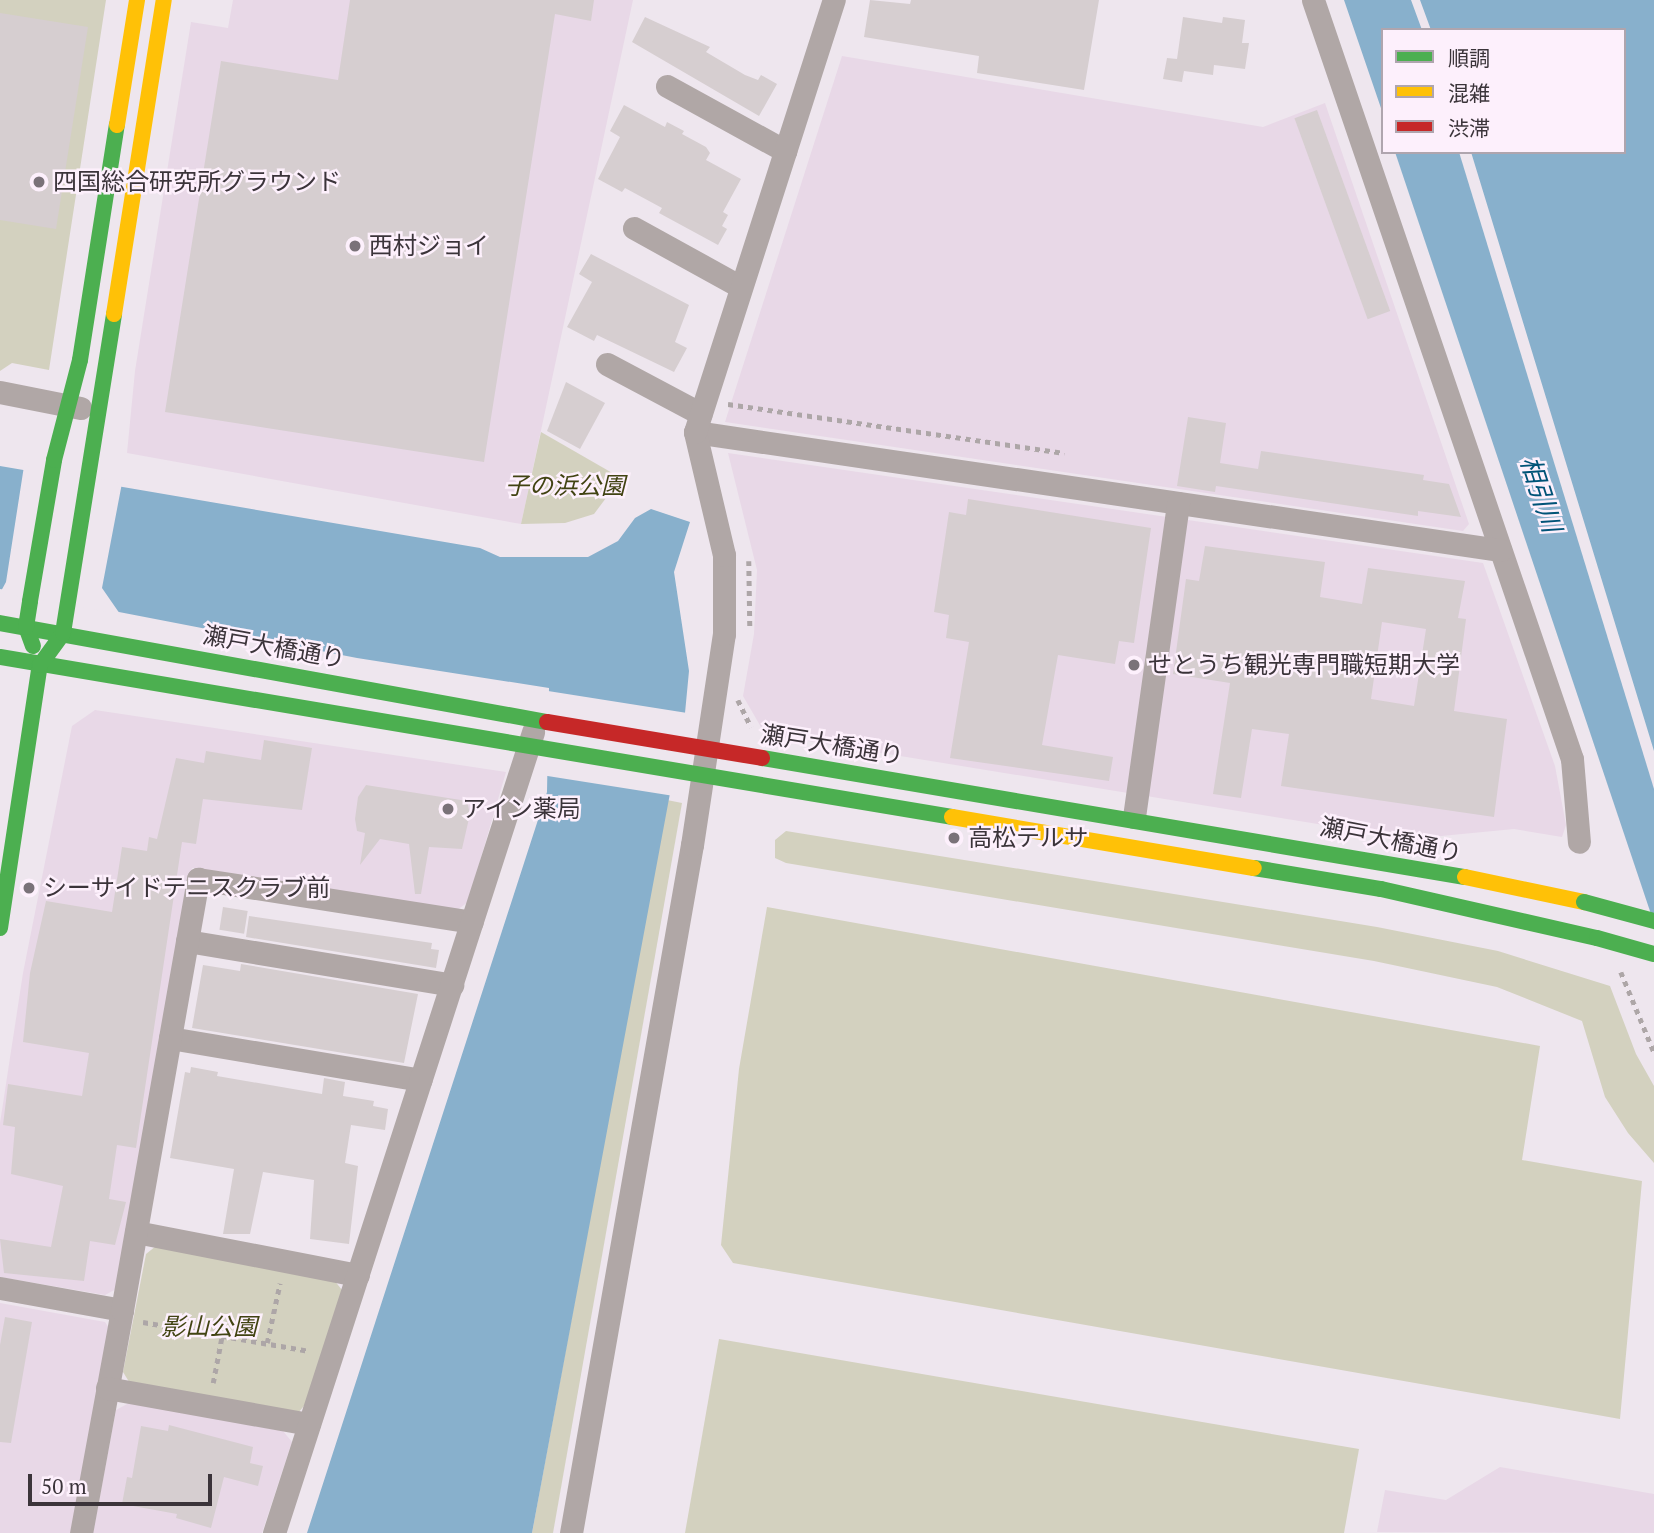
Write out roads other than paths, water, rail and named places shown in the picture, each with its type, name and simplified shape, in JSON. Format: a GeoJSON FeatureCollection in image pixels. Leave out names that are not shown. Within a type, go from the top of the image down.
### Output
{"type":"FeatureCollection","features":[{"type":"Feature","properties":{"kind":"street"},"geometry":{"type":"LineString","coordinates":[[40,665],[26,627],[54,460],[80,360],[137,0]]}},
{"type":"Feature","properties":{"kind":"street"},"geometry":{"type":"LineString","coordinates":[[0,928],[40,665],[63,633],[164,0]]}},
{"type":"Feature","properties":{"kind":"street"},"geometry":{"type":"LineString","coordinates":[[571,1533],[704,776],[727,589],[724,555],[698,423],[834,0]]}},
{"type":"Feature","properties":{"kind":"street"},"geometry":{"type":"LineString","coordinates":[[1312,0],[1572,759],[1579,842]]}},
{"type":"Feature","properties":{"kind":"street"},"geometry":{"type":"LineString","coordinates":[[667,86],[785,151]]}},
{"type":"Feature","properties":{"kind":"street"},"geometry":{"type":"LineString","coordinates":[[634,228],[741,287]]}},
{"type":"Feature","properties":{"kind":"street"},"geometry":{"type":"LineString","coordinates":[[607,364],[719,436],[1500,550]]}},
{"type":"Feature","properties":{"kind":"street"},"geometry":{"type":"LineString","coordinates":[[0,392],[100,411]]}},
{"type":"Feature","properties":{"kind":"street"},"geometry":{"type":"LineString","coordinates":[[1134,817],[1178,503]]}},
{"type":"Feature","properties":{"kind":"street","name":"瀬戸大橋通り"},"geometry":{"type":"LineString","coordinates":[[0,623],[681,745],[1385,860],[1584,902],[1654,921]]}},
{"type":"Feature","properties":{"kind":"street","name":"瀬戸大橋通り"},"geometry":{"type":"LineString","coordinates":[[0,657],[1381,889],[1597,938],[1654,954]]}},
{"type":"Feature","properties":{"kind":"street"},"geometry":{"type":"LineString","coordinates":[[274,1533],[472,922],[538,748],[542,720]]}},
{"type":"Feature","properties":{"kind":"street"},"geometry":{"type":"LineString","coordinates":[[81,1533],[198,879],[472,922]]}},
{"type":"Feature","properties":{"kind":"street"},"geometry":{"type":"LineString","coordinates":[[187,941],[452,985]]}},
{"type":"Feature","properties":{"kind":"street"},"geometry":{"type":"LineString","coordinates":[[170,1038],[420,1080]]}},
{"type":"Feature","properties":{"kind":"street"},"geometry":{"type":"LineString","coordinates":[[136,1232],[358,1275]]}},
{"type":"Feature","properties":{"kind":"street"},"geometry":{"type":"LineString","coordinates":[[0,1288],[121,1314]]}},
{"type":"Feature","properties":{"kind":"street"},"geometry":{"type":"LineString","coordinates":[[107,1388],[310,1424]]}},
{"type":"Feature","properties":{"kind":"water"},"geometry":{"type":"Polygon","coordinates":[[[1344,0],[1411,0],[1421,28],[1381,28],[1381,108],[1344,0]]]}},
{"type":"Feature","properties":{"kind":"water"},"geometry":{"type":"Polygon","coordinates":[[[1420,0],[1654,0],[1654,751],[1472,154],[1626,154],[1626,28],[1430,28],[1420,0]]]}},
{"type":"Feature","properties":{"kind":"water","name":"相引川"},"geometry":{"type":"Polygon","coordinates":[[[1396,154],[1460,154],[1654,789],[1654,923],[1396,154]]]}},
{"type":"Feature","properties":{"kind":"water"},"geometry":{"type":"Polygon","coordinates":[[[0,466],[480,548],[500,557],[588,557],[618,541],[635,518],[651,509],[690,522],[674,572],[689,671],[685,713],[532,1533],[307,1533],[547,792],[549,688],[357,658],[0,589],[0,466]]]}},
{"type":"Feature","properties":{"kind":"place","name":"四国総合研究所グラウンド"},"geometry":{"type":"Point","coordinates":[39,182]}},
{"type":"Feature","properties":{"kind":"place","name":"西村ジョイ"},"geometry":{"type":"Point","coordinates":[355,246]}},
{"type":"Feature","properties":{"kind":"place","name":"せとうち観光専門職短期大学"},"geometry":{"type":"Point","coordinates":[1134,665]}},
{"type":"Feature","properties":{"kind":"place","name":"アイン薬局"},"geometry":{"type":"Point","coordinates":[448,809]}},
{"type":"Feature","properties":{"kind":"place","name":"高松テルサ"},"geometry":{"type":"Point","coordinates":[954,838]}},
{"type":"Feature","properties":{"kind":"place","name":"シーサイドテニスクラブ前"},"geometry":{"type":"Point","coordinates":[29,888]}},
{"type":"Feature","properties":{"kind":"park label","name":"子の浜公園"},"geometry":{"type":"Point","coordinates":[565,486]}},
{"type":"Feature","properties":{"kind":"park label","name":"影山公園"},"geometry":{"type":"Point","coordinates":[209,1327]}}]}
